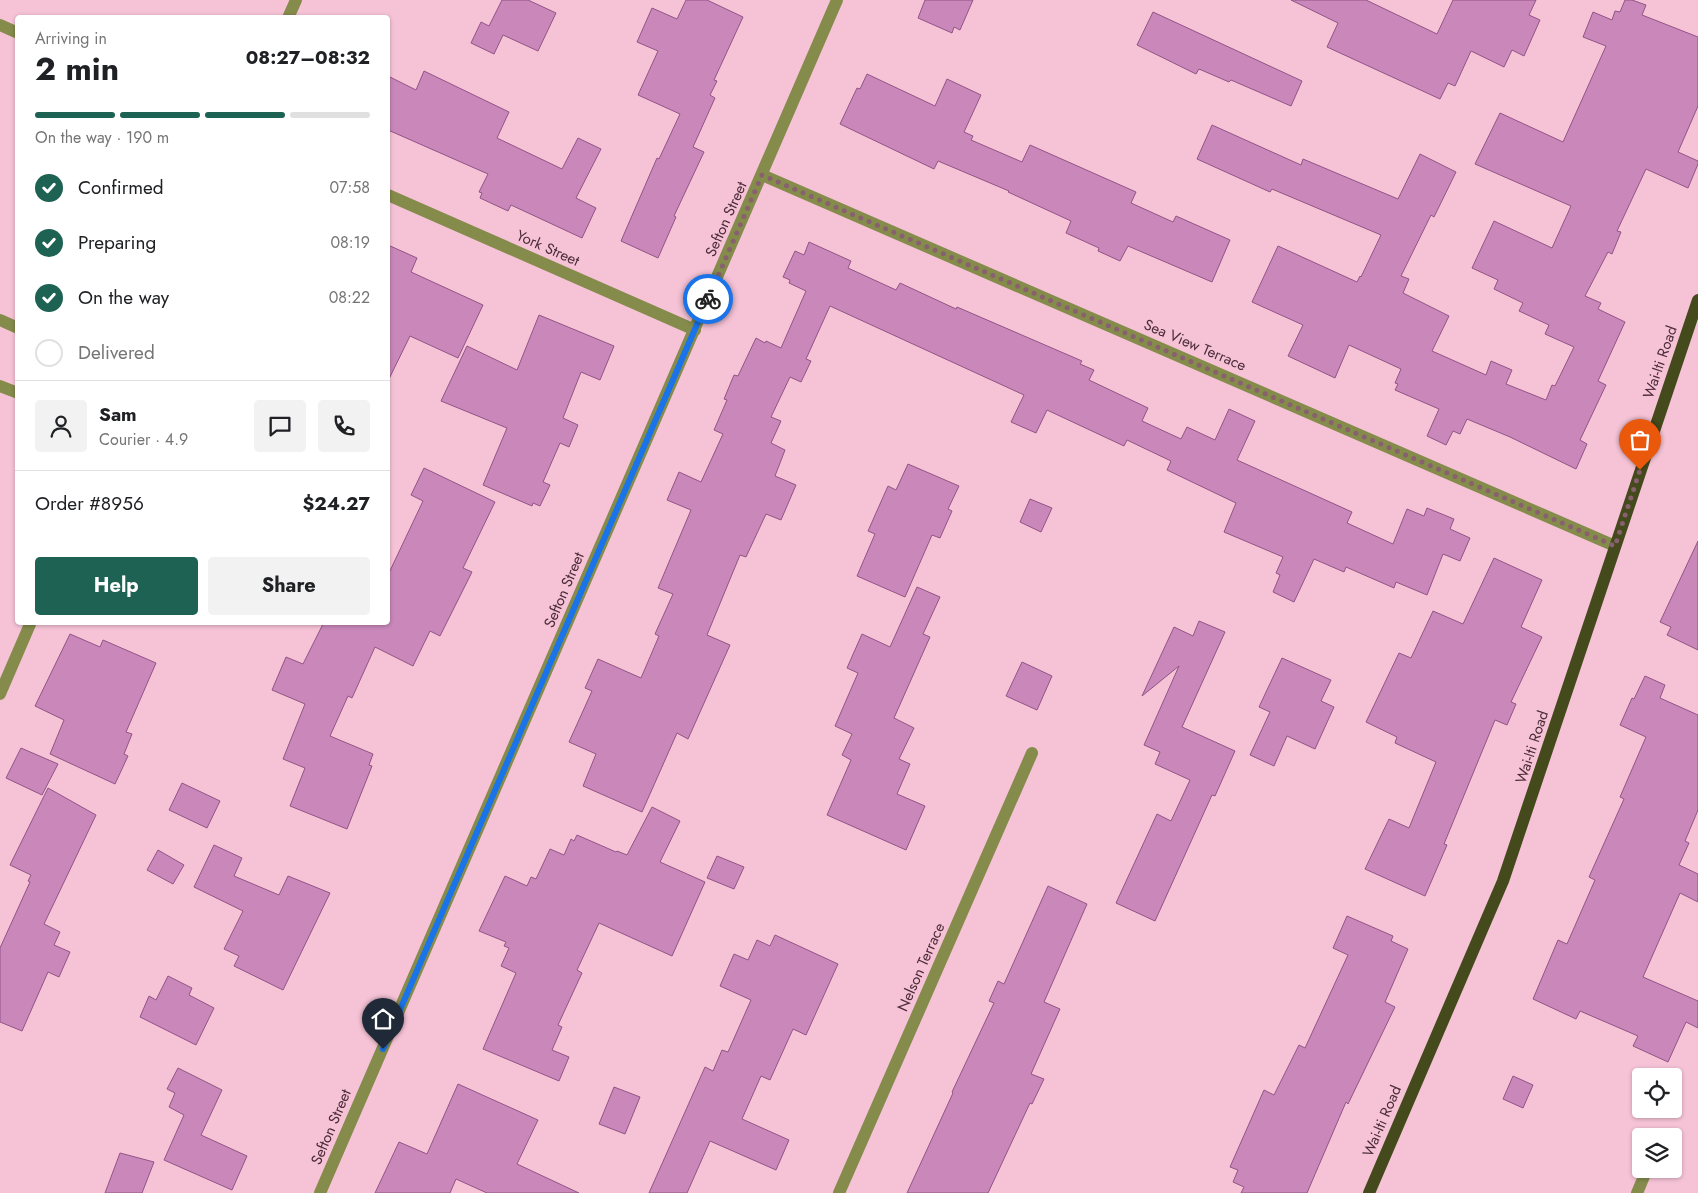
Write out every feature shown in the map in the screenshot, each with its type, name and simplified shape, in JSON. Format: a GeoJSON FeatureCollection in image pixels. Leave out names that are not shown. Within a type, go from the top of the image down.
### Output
{"type":"FeatureCollection","features":[{"type":"Feature","properties":{"kind":"main road","name":"Wai-Iti Road"},"geometry":{"type":"LineString","coordinates":[[1369,1193],[1503,881],[1698,300]]}},
{"type":"Feature","properties":{"kind":"street"},"geometry":{"type":"LineString","coordinates":[[289,15],[296,0]]}},
{"type":"Feature","properties":{"kind":"street","name":"Sefton Street"},"geometry":{"type":"LineString","coordinates":[[320,1193],[837,0]]}},
{"type":"Feature","properties":{"kind":"street"},"geometry":{"type":"LineString","coordinates":[[0,25],[15,32]]}},
{"type":"Feature","properties":{"kind":"street","name":"Sea View Terrace"},"geometry":{"type":"LineString","coordinates":[[762,175],[1615,546]]}},
{"type":"Feature","properties":{"kind":"street","name":"York Street"},"geometry":{"type":"LineString","coordinates":[[390,197],[694,330]]}},
{"type":"Feature","properties":{"kind":"street"},"geometry":{"type":"LineString","coordinates":[[0,320],[15,327]]}},
{"type":"Feature","properties":{"kind":"street"},"geometry":{"type":"LineString","coordinates":[[0,386],[15,392]]}},
{"type":"Feature","properties":{"kind":"street"},"geometry":{"type":"LineString","coordinates":[[0,694],[30,625]]}},
{"type":"Feature","properties":{"kind":"street","name":"Nelson Terrace"},"geometry":{"type":"LineString","coordinates":[[840,1193],[1032,753]]}},
{"type":"Feature","properties":{"kind":"street"},"geometry":{"type":"LineString","coordinates":[[1637,1193],[1643,1178]]}},
{"type":"Feature","properties":{"kind":"building"},"geometry":{"type":"Polygon","coordinates":[[[502,0],[528,0],[556,13],[538,51],[503,35],[494,54],[471,43],[481,22],[489,26],[502,0]]]}},
{"type":"Feature","properties":{"kind":"building"},"geometry":{"type":"Polygon","coordinates":[[[686,0],[707,0],[743,17],[714,80],[717,81],[710,95],[715,98],[693,147],[704,152],[674,216],[676,217],[658,258],[621,241],[657,158],[659,159],[680,114],[638,95],[658,51],[637,42],[652,8],[677,19],[686,0]]]}},
{"type":"Feature","properties":{"kind":"building"},"geometry":{"type":"Polygon","coordinates":[[[925,0],[973,0],[960,30],[954,27],[952,33],[918,18],[925,0]]]}},
{"type":"Feature","properties":{"kind":"building"},"geometry":{"type":"Polygon","coordinates":[[[1291,0],[1366,0],[1437,34],[1453,0],[1536,0],[1529,15],[1540,20],[1524,56],[1512,50],[1504,67],[1471,51],[1455,86],[1448,83],[1440,99],[1327,47],[1338,23],[1291,0]]]}},
{"type":"Feature","properties":{"kind":"building"},"geometry":{"type":"Polygon","coordinates":[[[1625,0],[1632,0],[1646,5],[1642,15],[1698,37],[1698,106],[1678,152],[1698,161],[1698,164],[1688,188],[1646,169],[1617,231],[1621,232],[1612,254],[1608,252],[1585,296],[1601,303],[1598,309],[1625,322],[1598,381],[1606,385],[1580,440],[1587,444],[1576,469],[1510,437],[1467,419],[1460,434],[1453,431],[1446,445],[1427,436],[1439,409],[1395,390],[1398,384],[1395,383],[1401,369],[1349,345],[1335,378],[1288,356],[1303,325],[1252,302],[1278,246],[1357,282],[1381,235],[1272,189],[1270,192],[1197,159],[1212,125],[1301,165],[1303,159],[1398,199],[1420,154],[1456,172],[1434,217],[1431,215],[1401,276],[1409,279],[1403,293],[1449,316],[1432,351],[1486,375],[1491,361],[1512,370],[1506,384],[1546,400],[1552,385],[1555,386],[1574,347],[1545,334],[1549,325],[1519,311],[1523,303],[1494,289],[1498,280],[1472,268],[1494,221],[1552,248],[1571,206],[1475,164],[1500,113],[1563,142],[1606,46],[1583,37],[1593,12],[1612,20],[1615,11],[1620,12],[1625,0]]]}},
{"type":"Feature","properties":{"kind":"building"},"geometry":{"type":"Polygon","coordinates":[[[1153,12],[1302,81],[1291,106],[1231,80],[1229,82],[1199,69],[1196,74],[1137,45],[1153,12]]]}},
{"type":"Feature","properties":{"kind":"building"},"geometry":{"type":"Polygon","coordinates":[[[424,71],[509,112],[497,138],[562,169],[578,138],[601,149],[576,198],[596,208],[582,238],[511,205],[508,211],[480,198],[482,193],[479,192],[488,174],[390,131],[390,77],[416,90],[424,71]]]}},
{"type":"Feature","properties":{"kind":"building"},"geometry":{"type":"Polygon","coordinates":[[[867,74],[935,106],[947,79],[981,95],[964,132],[973,136],[971,140],[1022,162],[1030,145],[1136,192],[1131,203],[1173,222],[1176,216],[1230,240],[1212,282],[1128,246],[1120,261],[1098,251],[1099,248],[1066,233],[1071,221],[1009,191],[938,161],[934,169],[840,124],[857,88],[860,89],[867,74]]]}},
{"type":"Feature","properties":{"kind":"building"},"geometry":{"type":"Polygon","coordinates":[[[809,242],[851,261],[848,268],[896,290],[900,283],[956,309],[957,307],[1082,361],[1080,364],[1094,370],[1089,380],[1148,408],[1142,421],[1181,439],[1187,427],[1215,440],[1229,409],[1255,421],[1237,460],[1352,512],[1347,523],[1393,544],[1407,509],[1424,516],[1427,508],[1454,519],[1450,529],[1470,538],[1460,561],[1443,554],[1427,595],[1396,582],[1394,588],[1346,567],[1344,572],[1314,559],[1294,602],[1273,592],[1280,575],[1276,573],[1283,557],[1224,532],[1236,503],[1167,470],[1171,461],[1127,440],[1124,446],[1047,410],[1036,433],[1011,422],[1024,395],[830,306],[806,359],[811,361],[801,382],[790,377],[771,417],[781,421],[771,443],[785,450],[775,476],[796,485],[781,520],[766,514],[746,557],[740,555],[707,635],[730,645],[688,739],[677,733],[642,812],[583,786],[596,754],[569,742],[592,691],[585,688],[598,659],[641,678],[659,636],[655,634],[673,594],[658,588],[691,510],[667,500],[679,472],[701,482],[723,434],[714,430],[727,400],[724,399],[734,375],[738,376],[756,338],[781,348],[806,291],[789,283],[790,280],[783,277],[795,251],[804,255],[809,242]]]}},
{"type":"Feature","properties":{"kind":"building"},"geometry":{"type":"Polygon","coordinates":[[[390,246],[417,258],[411,272],[483,305],[458,358],[410,336],[390,377],[390,246]]]}},
{"type":"Feature","properties":{"kind":"building"},"geometry":{"type":"Polygon","coordinates":[[[539,315],[614,346],[600,380],[581,372],[563,418],[578,425],[569,447],[560,443],[543,482],[550,485],[540,506],[533,503],[532,506],[483,485],[507,428],[441,401],[467,346],[517,370],[539,315]]]}},
{"type":"Feature","properties":{"kind":"building"},"geometry":{"type":"Polygon","coordinates":[[[908,464],[959,486],[948,509],[952,511],[940,538],[932,535],[905,597],[857,576],[875,534],[868,531],[888,486],[896,490],[908,464]]]}},
{"type":"Feature","properties":{"kind":"building"},"geometry":{"type":"Polygon","coordinates":[[[424,468],[495,502],[463,568],[472,572],[440,636],[430,631],[413,666],[375,647],[352,698],[348,696],[330,736],[373,754],[369,765],[372,766],[347,829],[290,806],[305,768],[283,759],[305,704],[272,690],[286,657],[303,664],[322,625],[390,625],[390,571],[423,501],[411,495],[424,468]]]}},
{"type":"Feature","properties":{"kind":"building"},"geometry":{"type":"Polygon","coordinates":[[[1030,499],[1052,508],[1041,532],[1020,522],[1030,499]]]}},
{"type":"Feature","properties":{"kind":"building"},"geometry":{"type":"Polygon","coordinates":[[[1698,541],[1698,650],[1667,635],[1671,627],[1660,622],[1698,541]]]}},
{"type":"Feature","properties":{"kind":"building"},"geometry":{"type":"Polygon","coordinates":[[[1494,558],[1542,580],[1521,627],[1542,637],[1511,702],[1516,704],[1507,725],[1495,720],[1444,844],[1447,845],[1425,896],[1365,869],[1389,819],[1409,828],[1436,762],[1395,743],[1397,737],[1366,722],[1399,653],[1411,658],[1433,611],[1463,624],[1494,558]]]}},
{"type":"Feature","properties":{"kind":"building"},"geometry":{"type":"Polygon","coordinates":[[[917,587],[940,597],[923,634],[930,637],[894,718],[914,728],[899,759],[910,764],[897,794],[925,806],[906,850],[827,815],[851,760],[842,755],[852,734],[835,726],[858,673],[847,668],[862,634],[890,647],[917,587]]]}},
{"type":"Feature","properties":{"kind":"building"},"geometry":{"type":"Polygon","coordinates":[[[1199,621],[1225,632],[1182,727],[1235,751],[1215,796],[1212,795],[1155,921],[1116,903],[1157,814],[1171,821],[1190,780],[1155,764],[1160,752],[1144,745],[1179,666],[1142,696],[1174,627],[1193,636],[1199,621]]]}},
{"type":"Feature","properties":{"kind":"building"},"geometry":{"type":"Polygon","coordinates":[[[70,634],[100,647],[103,640],[156,663],[126,732],[132,734],[124,754],[128,756],[115,784],[50,754],[64,720],[35,706],[70,634]]]}},
{"type":"Feature","properties":{"kind":"building"},"geometry":{"type":"Polygon","coordinates":[[[1282,658],[1331,680],[1321,701],[1334,707],[1315,749],[1287,736],[1274,766],[1250,755],[1270,712],[1259,707],[1282,658]]]}},
{"type":"Feature","properties":{"kind":"building"},"geometry":{"type":"Polygon","coordinates":[[[1022,662],[1052,676],[1037,710],[1006,696],[1022,662]]]}},
{"type":"Feature","properties":{"kind":"building"},"geometry":{"type":"Polygon","coordinates":[[[1645,676],[1665,685],[1660,698],[1698,715],[1698,810],[1685,841],[1689,843],[1679,865],[1698,874],[1698,902],[1680,893],[1643,977],[1698,1001],[1698,1028],[1686,1022],[1668,1062],[1633,1046],[1638,1036],[1580,1011],[1576,1019],[1533,999],[1558,940],[1567,944],[1595,880],[1589,877],[1624,799],[1620,797],[1646,737],[1620,725],[1632,698],[1634,699],[1645,676]]]}},
{"type":"Feature","properties":{"kind":"building"},"geometry":{"type":"Polygon","coordinates":[[[21,748],[58,764],[42,795],[6,778],[21,748]]]}},
{"type":"Feature","properties":{"kind":"building"},"geometry":{"type":"Polygon","coordinates":[[[182,783],[220,801],[207,828],[169,810],[182,783]]]}},
{"type":"Feature","properties":{"kind":"building"},"geometry":{"type":"Polygon","coordinates":[[[48,788],[96,815],[44,924],[60,932],[54,945],[70,952],[59,977],[48,972],[22,1031],[0,1022],[0,948],[30,882],[28,881],[31,875],[10,865],[48,788]]]}},
{"type":"Feature","properties":{"kind":"building"},"geometry":{"type":"Polygon","coordinates":[[[652,807],[680,821],[660,862],[705,882],[672,956],[599,923],[577,970],[582,973],[558,1025],[562,1027],[552,1050],[569,1057],[559,1081],[483,1049],[516,973],[501,966],[509,948],[504,946],[506,942],[479,931],[505,876],[527,886],[531,877],[536,879],[550,849],[564,855],[571,839],[574,841],[577,835],[627,855],[652,807]]]}},
{"type":"Feature","properties":{"kind":"building"},"geometry":{"type":"Polygon","coordinates":[[[214,845],[242,858],[234,876],[279,895],[288,876],[330,893],[283,990],[234,966],[239,956],[224,949],[243,911],[194,887],[214,845]]]}},
{"type":"Feature","properties":{"kind":"building"},"geometry":{"type":"Polygon","coordinates":[[[158,850],[184,865],[173,884],[147,870],[158,850]]]}},
{"type":"Feature","properties":{"kind":"building"},"geometry":{"type":"Polygon","coordinates":[[[717,856],[744,867],[734,889],[707,878],[717,856]]]}},
{"type":"Feature","properties":{"kind":"building"},"geometry":{"type":"Polygon","coordinates":[[[1048,886],[1087,904],[1044,1002],[1060,1009],[1031,1074],[1044,1079],[1032,1104],[1030,1103],[988,1193],[907,1193],[994,1003],[989,1001],[998,981],[1004,984],[1048,886]]]}},
{"type":"Feature","properties":{"kind":"building"},"geometry":{"type":"Polygon","coordinates":[[[1347,916],[1393,936],[1391,941],[1408,949],[1385,1002],[1395,1007],[1348,1104],[1346,1102],[1307,1193],[1241,1193],[1244,1187],[1233,1182],[1238,1170],[1230,1167],[1264,1090],[1274,1095],[1299,1045],[1305,1048],[1348,955],[1333,948],[1347,916]]]}},
{"type":"Feature","properties":{"kind":"building"},"geometry":{"type":"Polygon","coordinates":[[[775,935],[838,964],[806,1035],[793,1029],[770,1080],[761,1076],[742,1119],[789,1140],[776,1170],[710,1141],[687,1193],[649,1193],[705,1067],[713,1071],[722,1050],[728,1052],[751,1000],[720,986],[734,954],[748,960],[757,940],[770,946],[775,935]]]}},
{"type":"Feature","properties":{"kind":"building"},"geometry":{"type":"Polygon","coordinates":[[[168,976],[192,988],[189,995],[214,1008],[196,1045],[140,1017],[149,996],[156,1000],[168,976]]]}},
{"type":"Feature","properties":{"kind":"building"},"geometry":{"type":"Polygon","coordinates":[[[178,1068],[222,1090],[201,1135],[247,1156],[232,1190],[164,1160],[184,1115],[169,1107],[175,1093],[167,1089],[178,1068]]]}},
{"type":"Feature","properties":{"kind":"building"},"geometry":{"type":"Polygon","coordinates":[[[1513,1076],[1533,1085],[1523,1108],[1503,1099],[1513,1076]]]}},
{"type":"Feature","properties":{"kind":"building"},"geometry":{"type":"Polygon","coordinates":[[[458,1084],[538,1120],[517,1164],[579,1193],[487,1193],[456,1179],[450,1193],[375,1193],[399,1142],[427,1154],[458,1084]]]}},
{"type":"Feature","properties":{"kind":"building"},"geometry":{"type":"Polygon","coordinates":[[[614,1087],[640,1097],[625,1134],[599,1124],[614,1087]]]}},
{"type":"Feature","properties":{"kind":"building"},"geometry":{"type":"Polygon","coordinates":[[[120,1153],[154,1162],[142,1193],[105,1193],[120,1153]]]}},
{"type":"Feature","properties":{"kind":"way so far"},"geometry":{"type":"LineString","coordinates":[[708,299],[762,175],[1615,546],[1640,470]]}},
{"type":"Feature","properties":{"kind":"route"},"geometry":{"type":"LineString","coordinates":[[383,1049],[708,299]]}}]}
